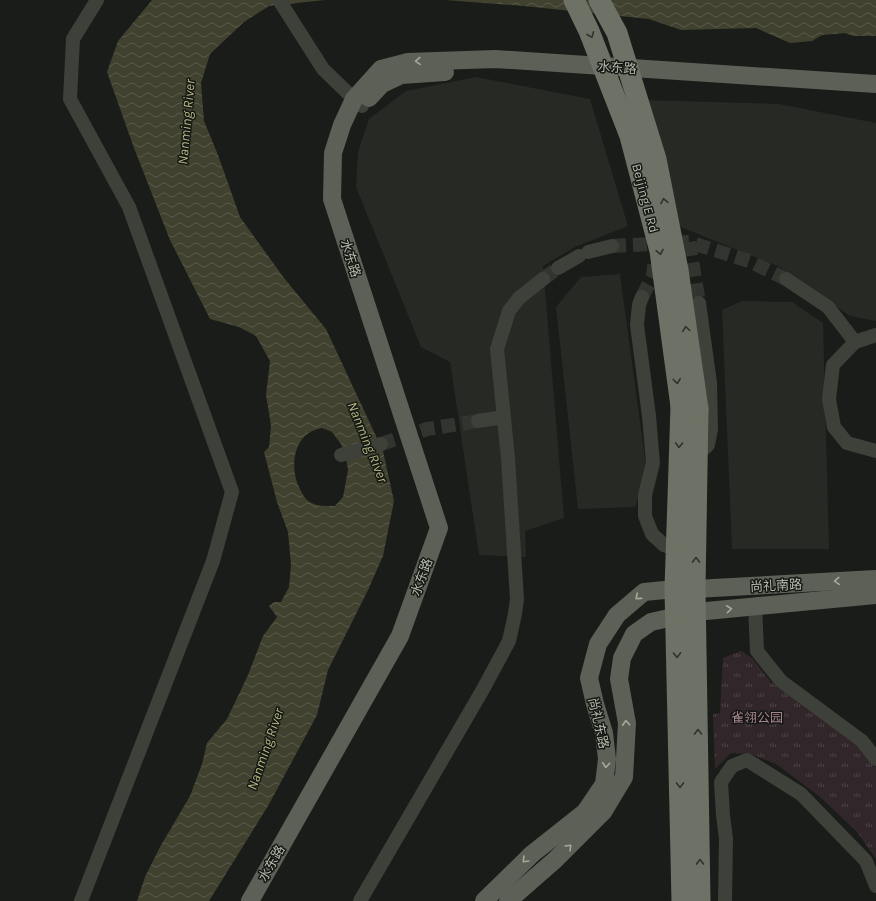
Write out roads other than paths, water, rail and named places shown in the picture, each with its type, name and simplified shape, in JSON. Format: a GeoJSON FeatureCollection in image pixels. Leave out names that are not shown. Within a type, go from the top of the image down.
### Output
{"type":"FeatureCollection","features":[{"type":"Feature","properties":{"kind":"highway","name":"Beijing E Rd"},"geometry":{"type":"LineString","coordinates":[[574,0],[590,32],[630,136],[658,243],[689,408]]}},
{"type":"Feature","properties":{"kind":"highway","name":"Beijing E Rd"},"geometry":{"type":"LineString","coordinates":[[599,0],[617,33],[656,159],[678,270],[689,408]]}},
{"type":"Feature","properties":{"kind":"highway"},"geometry":{"type":"LineString","coordinates":[[682,901],[676,616],[685,589],[697,455],[689,408]]}},
{"type":"Feature","properties":{"kind":"highway"},"geometry":{"type":"LineString","coordinates":[[689,408],[676,549],[685,589],[696,612],[700,901]]}},
{"type":"Feature","properties":{"kind":"main road","name":"水东路"},"geometry":{"type":"LineString","coordinates":[[250,901],[400,636],[439,528],[332,199],[333,153],[342,125],[381,69],[408,62],[495,60],[876,84]]}},
{"type":"Feature","properties":{"kind":"main road","name":"水东路"},"geometry":{"type":"LineString","coordinates":[[262,901],[412,638],[447,525],[340,189],[344,152],[358,103],[382,84],[401,75],[490,69],[876,95]]}},
{"type":"Feature","properties":{"kind":"main road","name":"尚礼南路"},"geometry":{"type":"LineString","coordinates":[[685,589],[876,579]]}},
{"type":"Feature","properties":{"kind":"main road","name":"尚礼东路"},"geometry":{"type":"LineString","coordinates":[[484,901],[532,854],[585,812],[604,784],[607,760],[604,733],[589,678],[598,644],[617,615],[644,592],[685,589]]}},
{"type":"Feature","properties":{"kind":"main road","name":"尚礼南路"},"geometry":{"type":"LineString","coordinates":[[676,616],[696,612],[876,595]]}},
{"type":"Feature","properties":{"kind":"main road","name":"尚礼东路"},"geometry":{"type":"LineString","coordinates":[[508,901],[555,860],[603,812],[624,777],[626,723],[619,679],[622,658],[634,634],[650,622],[676,616]]}},
{"type":"Feature","properties":{"kind":"street"},"geometry":{"type":"LineString","coordinates":[[81,901],[213,561],[232,492],[129,207],[70,99],[72,39],[97,0]]}},
{"type":"Feature","properties":{"kind":"street"},"geometry":{"type":"LineString","coordinates":[[279,0],[323,69],[358,103]]}},
{"type":"Feature","properties":{"kind":"street"},"geometry":{"type":"LineString","coordinates":[[558,268],[584,254],[612,246]]}},
{"type":"Feature","properties":{"kind":"street"},"geometry":{"type":"LineString","coordinates":[[360,901],[482,691],[508,641],[517,599],[508,458],[497,349],[509,311],[519,298],[543,279]]}},
{"type":"Feature","properties":{"kind":"street"},"geometry":{"type":"LineString","coordinates":[[786,279],[828,307],[855,342]]}},
{"type":"Feature","properties":{"kind":"street"},"geometry":{"type":"LineString","coordinates":[[642,297],[639,305],[637,324],[649,416],[653,464],[644,495],[645,516],[652,534],[664,545],[676,549]]}},
{"type":"Feature","properties":{"kind":"street"},"geometry":{"type":"LineString","coordinates":[[697,455],[708,445],[711,429],[710,383],[699,303]]}},
{"type":"Feature","properties":{"kind":"street"},"geometry":{"type":"LineString","coordinates":[[876,335],[855,342],[832,365],[829,399],[834,427],[847,443],[876,451]]}},
{"type":"Feature","properties":{"kind":"street"},"geometry":{"type":"LineString","coordinates":[[478,421],[504,417]]}},
{"type":"Feature","properties":{"kind":"street"},"geometry":{"type":"LineString","coordinates":[[341,455],[381,444]]}},
{"type":"Feature","properties":{"kind":"street"},"geometry":{"type":"LineString","coordinates":[[755,606],[757,651],[776,675],[781,681],[862,741],[876,758]]}},
{"type":"Feature","properties":{"kind":"street"},"geometry":{"type":"LineString","coordinates":[[725,901],[726,839],[721,782],[732,766],[747,760],[801,794],[866,861],[876,886]]}},
{"type":"Feature","properties":{"kind":"street"},"geometry":{"type":"LineString","coordinates":[[699,817],[723,815]]}},
{"type":"Feature","properties":{"kind":"water","name":"Nanming River"},"geometry":{"type":"Polygon","coordinates":[[[152,0],[325,0],[269,6],[244,22],[210,54],[201,83],[204,121],[240,217],[284,278],[326,329],[383,451],[394,501],[383,556],[368,590],[328,670],[317,715],[268,806],[209,901],[137,901],[145,877],[160,847],[190,796],[202,764],[207,743],[227,719],[248,675],[263,636],[277,617],[269,606],[274,602],[281,602],[289,587],[291,565],[288,532],[277,502],[264,452],[269,447],[271,426],[266,395],[270,361],[256,336],[239,327],[210,319],[170,240],[134,148],[107,72],[118,41],[152,0]],[[322,428],[312,431],[305,436],[299,444],[294,462],[297,482],[305,498],[309,502],[320,506],[335,506],[343,497],[348,470],[341,444],[332,432],[322,428]]]}},
{"type":"Feature","properties":{"kind":"water"},"geometry":{"type":"Polygon","coordinates":[[[445,0],[876,0],[876,36],[853,36],[845,33],[822,35],[812,41],[790,43],[756,28],[681,30],[649,19],[524,6],[445,0]]]}},
{"type":"Feature","properties":{"kind":"tunnel"},"geometry":{"type":"LineString","coordinates":[[689,242],[699,303]]}},
{"type":"Feature","properties":{"kind":"tunnel"},"geometry":{"type":"LineString","coordinates":[[612,246],[689,242],[749,261],[786,279]]}},
{"type":"Feature","properties":{"kind":"tunnel"},"geometry":{"type":"LineString","coordinates":[[642,297],[653,276],[655,258]]}},
{"type":"Feature","properties":{"kind":"tunnel"},"geometry":{"type":"LineString","coordinates":[[543,279],[558,268]]}},
{"type":"Feature","properties":{"kind":"tunnel"},"geometry":{"type":"LineString","coordinates":[[381,444],[427,429],[478,421]]}},
{"type":"Feature","properties":{"kind":"park label","name":"雀翎公园"},"geometry":{"type":"Point","coordinates":[757,717]}}]}
